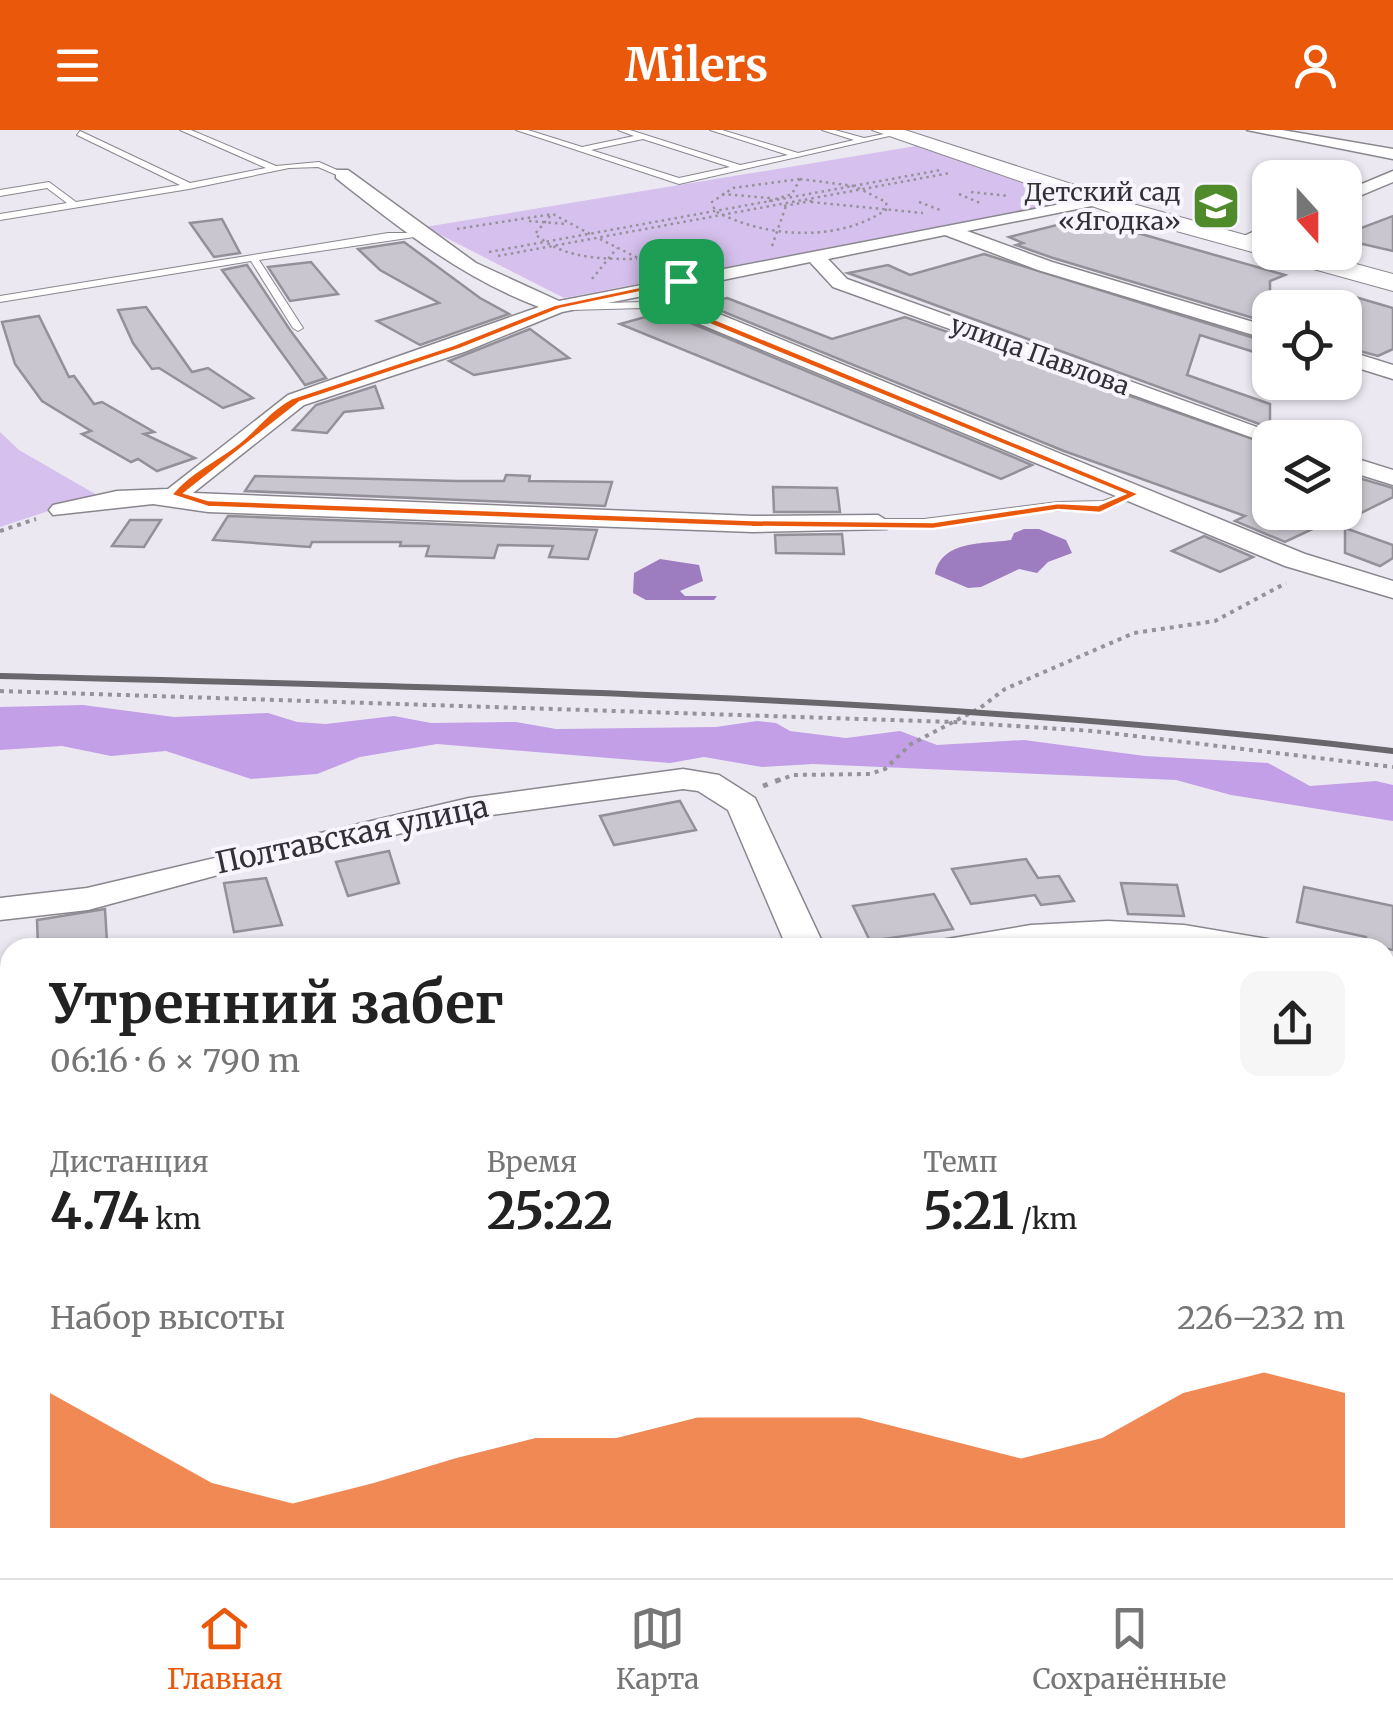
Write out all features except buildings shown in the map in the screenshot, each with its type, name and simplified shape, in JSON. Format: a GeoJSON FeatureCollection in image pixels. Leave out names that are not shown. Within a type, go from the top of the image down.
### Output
{"type":"FeatureCollection","features":[{"type":"Feature","properties":{"kind":"street"},"geometry":{"type":"LineString","coordinates":[[1255,130],[1393,154]]}},
{"type":"Feature","properties":{"kind":"street"},"geometry":{"type":"LineString","coordinates":[[879,135],[1252,245]]}},
{"type":"Feature","properties":{"kind":"street"},"geometry":{"type":"LineString","coordinates":[[342,174],[416,236],[523,296],[557,307]]}},
{"type":"Feature","properties":{"kind":"street"},"geometry":{"type":"LineString","coordinates":[[1362,190],[1393,176]]}},
{"type":"Feature","properties":{"kind":"street"},"geometry":{"type":"LineString","coordinates":[[177,495],[188,482],[242,446],[280,408],[296,400],[456,347],[557,307],[1096,200]]}},
{"type":"Feature","properties":{"kind":"street"},"geometry":{"type":"LineString","coordinates":[[1362,201],[1377,204]]}},
{"type":"Feature","properties":{"kind":"street"},"geometry":{"type":"LineString","coordinates":[[949,231],[1045,266],[1252,329]]}},
{"type":"Feature","properties":{"kind":"street"},"geometry":{"type":"LineString","coordinates":[[1240,242],[1252,237]]}},
{"type":"Feature","properties":{"kind":"street","name":"улица Павлова"},"geometry":{"type":"LineString","coordinates":[[815,256],[840,283],[1252,430]]}},
{"type":"Feature","properties":{"kind":"street"},"geometry":{"type":"LineString","coordinates":[[1345,270],[1393,283]]}},
{"type":"Feature","properties":{"kind":"street"},"geometry":{"type":"LineString","coordinates":[[681,281],[674,300],[685,310],[1316,566],[1389,585]]}},
{"type":"Feature","properties":{"kind":"street"},"geometry":{"type":"LineString","coordinates":[[1362,362],[1393,372]]}},
{"type":"Feature","properties":{"kind":"street"},"geometry":{"type":"LineString","coordinates":[[1362,468],[1393,478]]}},
{"type":"Feature","properties":{"kind":"street"},"geometry":{"type":"LineString","coordinates":[[62,510],[110,498],[177,495],[208,504],[752,524],[878,523]]}},
{"type":"Feature","properties":{"kind":"street","name":"Полтавская улица"},"geometry":{"type":"LineString","coordinates":[[0,909],[88,899],[223,863],[468,808],[655,780],[707,782],[743,805]]}},
{"type":"Feature","properties":{"kind":"street"},"geometry":{"type":"LineString","coordinates":[[743,805],[802,938]]}},
{"type":"Feature","properties":{"kind":"street"},"geometry":{"type":"LineString","coordinates":[[1025,938],[1127,932],[1205,938]]}},
{"type":"Feature","properties":{"kind":"lane"},"geometry":{"type":"LineString","coordinates":[[92,130],[80,133],[189,186]]}},
{"type":"Feature","properties":{"kind":"lane"},"geometry":{"type":"LineString","coordinates":[[184,130],[274,168]]}},
{"type":"Feature","properties":{"kind":"lane"},"geometry":{"type":"LineString","coordinates":[[230,130],[252,130]]}},
{"type":"Feature","properties":{"kind":"lane"},"geometry":{"type":"LineString","coordinates":[[520,130],[669,180],[742,168],[879,135]]}},
{"type":"Feature","properties":{"kind":"lane"},"geometry":{"type":"LineString","coordinates":[[622,130],[742,168]]}},
{"type":"Feature","properties":{"kind":"lane"},"geometry":{"type":"LineString","coordinates":[[714,130],[798,155]]}},
{"type":"Feature","properties":{"kind":"lane"},"geometry":{"type":"LineString","coordinates":[[826,130],[879,135]]}},
{"type":"Feature","properties":{"kind":"lane"},"geometry":{"type":"LineString","coordinates":[[582,150],[644,137]]}},
{"type":"Feature","properties":{"kind":"lane"},"geometry":{"type":"LineString","coordinates":[[0,217],[274,168],[319,164],[342,174]]}},
{"type":"Feature","properties":{"kind":"lane"},"geometry":{"type":"LineString","coordinates":[[0,193],[49,185],[74,205]]}},
{"type":"Feature","properties":{"kind":"lane"},"geometry":{"type":"LineString","coordinates":[[0,299],[388,236],[416,236]]}},
{"type":"Feature","properties":{"kind":"lane"},"geometry":{"type":"LineString","coordinates":[[253,258],[298,328]]}},
{"type":"Feature","properties":{"kind":"lane"},"geometry":{"type":"LineString","coordinates":[[557,307],[642,305],[685,310]]}},
{"type":"Feature","properties":{"kind":"lane"},"geometry":{"type":"LineString","coordinates":[[878,523],[933,525],[1058,506],[1100,509],[1134,494]]}},
{"type":"Feature","properties":{"kind":"path"},"geometry":{"type":"LineString","coordinates":[[719,194],[770,200],[954,168]]}},
{"type":"Feature","properties":{"kind":"path"},"geometry":{"type":"LineString","coordinates":[[770,200],[786,206],[962,171]]}},
{"type":"Feature","properties":{"kind":"path"},"geometry":{"type":"LineString","coordinates":[[792,194],[800,180]]}},
{"type":"Feature","properties":{"kind":"path"},"geometry":{"type":"LineString","coordinates":[[800,180],[854,186],[886,202],[887,209],[879,218],[849,227],[777,230],[720,215],[712,202],[719,194],[752,183],[800,180]]}},
{"type":"Feature","properties":{"kind":"path"},"geometry":{"type":"LineString","coordinates":[[459,260],[792,194],[811,200]]}},
{"type":"Feature","properties":{"kind":"path"},"geometry":{"type":"LineString","coordinates":[[959,194],[992,208]]}},
{"type":"Feature","properties":{"kind":"path"},"geometry":{"type":"LineString","coordinates":[[459,260],[811,200],[952,216],[919,202]]}},
{"type":"Feature","properties":{"kind":"path"},"geometry":{"type":"LineString","coordinates":[[770,249],[786,206]]}},
{"type":"Feature","properties":{"kind":"path"},"geometry":{"type":"LineString","coordinates":[[416,236],[553,214],[660,269]]}},
{"type":"Feature","properties":{"kind":"path"},"geometry":{"type":"LineString","coordinates":[[553,214],[540,222],[535,234],[543,242],[608,259],[640,260]]}},
{"type":"Feature","properties":{"kind":"path"},"geometry":{"type":"LineString","coordinates":[[518,220],[571,224]]}},
{"type":"Feature","properties":{"kind":"path"},"geometry":{"type":"LineString","coordinates":[[590,282],[618,248]]}},
{"type":"Feature","properties":{"kind":"path"},"geometry":{"type":"LineString","coordinates":[[0,531],[62,510]]}},
{"type":"Feature","properties":{"kind":"path"},"geometry":{"type":"LineString","coordinates":[[743,805],[767,781],[885,769],[911,744],[1004,689],[1113,640],[1215,621],[1316,566]]}},
{"type":"Feature","properties":{"kind":"path"},"geometry":{"type":"LineString","coordinates":[[0,691],[953,722],[1148,737],[1393,767]]}},
{"type":"Feature","properties":{"kind":"shaded area"},"geometry":{"type":"Polygon","coordinates":[[[916,146],[1067,197],[1064,203],[564,298],[425,227],[916,146]]]}},
{"type":"Feature","properties":{"kind":"shaded area"},"geometry":{"type":"Polygon","coordinates":[[[0,432],[19,450],[97,495],[0,527],[0,432]]]}},
{"type":"Feature","properties":{"kind":"shaded area"},"geometry":{"type":"Polygon","coordinates":[[[1039,529],[1066,540],[1072,553],[1048,562],[1037,573],[1019,569],[981,587],[968,588],[935,574],[939,563],[955,549],[1011,540],[1014,533],[1039,529]]]}},
{"type":"Feature","properties":{"kind":"shaded area"},"geometry":{"type":"Polygon","coordinates":[[[660,559],[699,565],[703,581],[680,591],[685,596],[717,596],[714,600],[646,600],[633,593],[634,573],[660,559]]]}},
{"type":"Feature","properties":{"kind":"shaded area"},"geometry":{"type":"Polygon","coordinates":[[[83,705],[174,717],[268,713],[297,722],[326,724],[394,716],[431,723],[516,722],[556,729],[716,727],[757,721],[776,723],[790,731],[846,738],[900,731],[937,745],[1024,740],[1145,756],[1268,763],[1310,786],[1376,781],[1393,785],[1393,821],[1231,795],[1176,780],[813,764],[762,767],[704,757],[670,763],[437,744],[360,757],[317,774],[251,779],[166,751],[111,756],[62,746],[0,750],[0,707],[83,705]]]}},
{"type":"Feature","properties":{"kind":"railway"},"geometry":{"type":"LineString","coordinates":[[0,676],[523,690],[872,706],[1046,717],[1393,751]]}},
{"type":"Feature","properties":{"kind":"place","name":"Детский сад «Ягодка»"},"geometry":{"type":"Point","coordinates":[1216,206]}},
{"type":"Feature","properties":{"kind":"route"},"geometry":{"type":"LineString","coordinates":[[681,281],[674,300],[685,310],[1134,494],[1100,509],[1058,506],[933,525],[752,524],[565,514],[208,504],[177,495],[188,482],[242,446],[280,408],[296,400],[456,347],[557,307],[681,281]]}}]}
